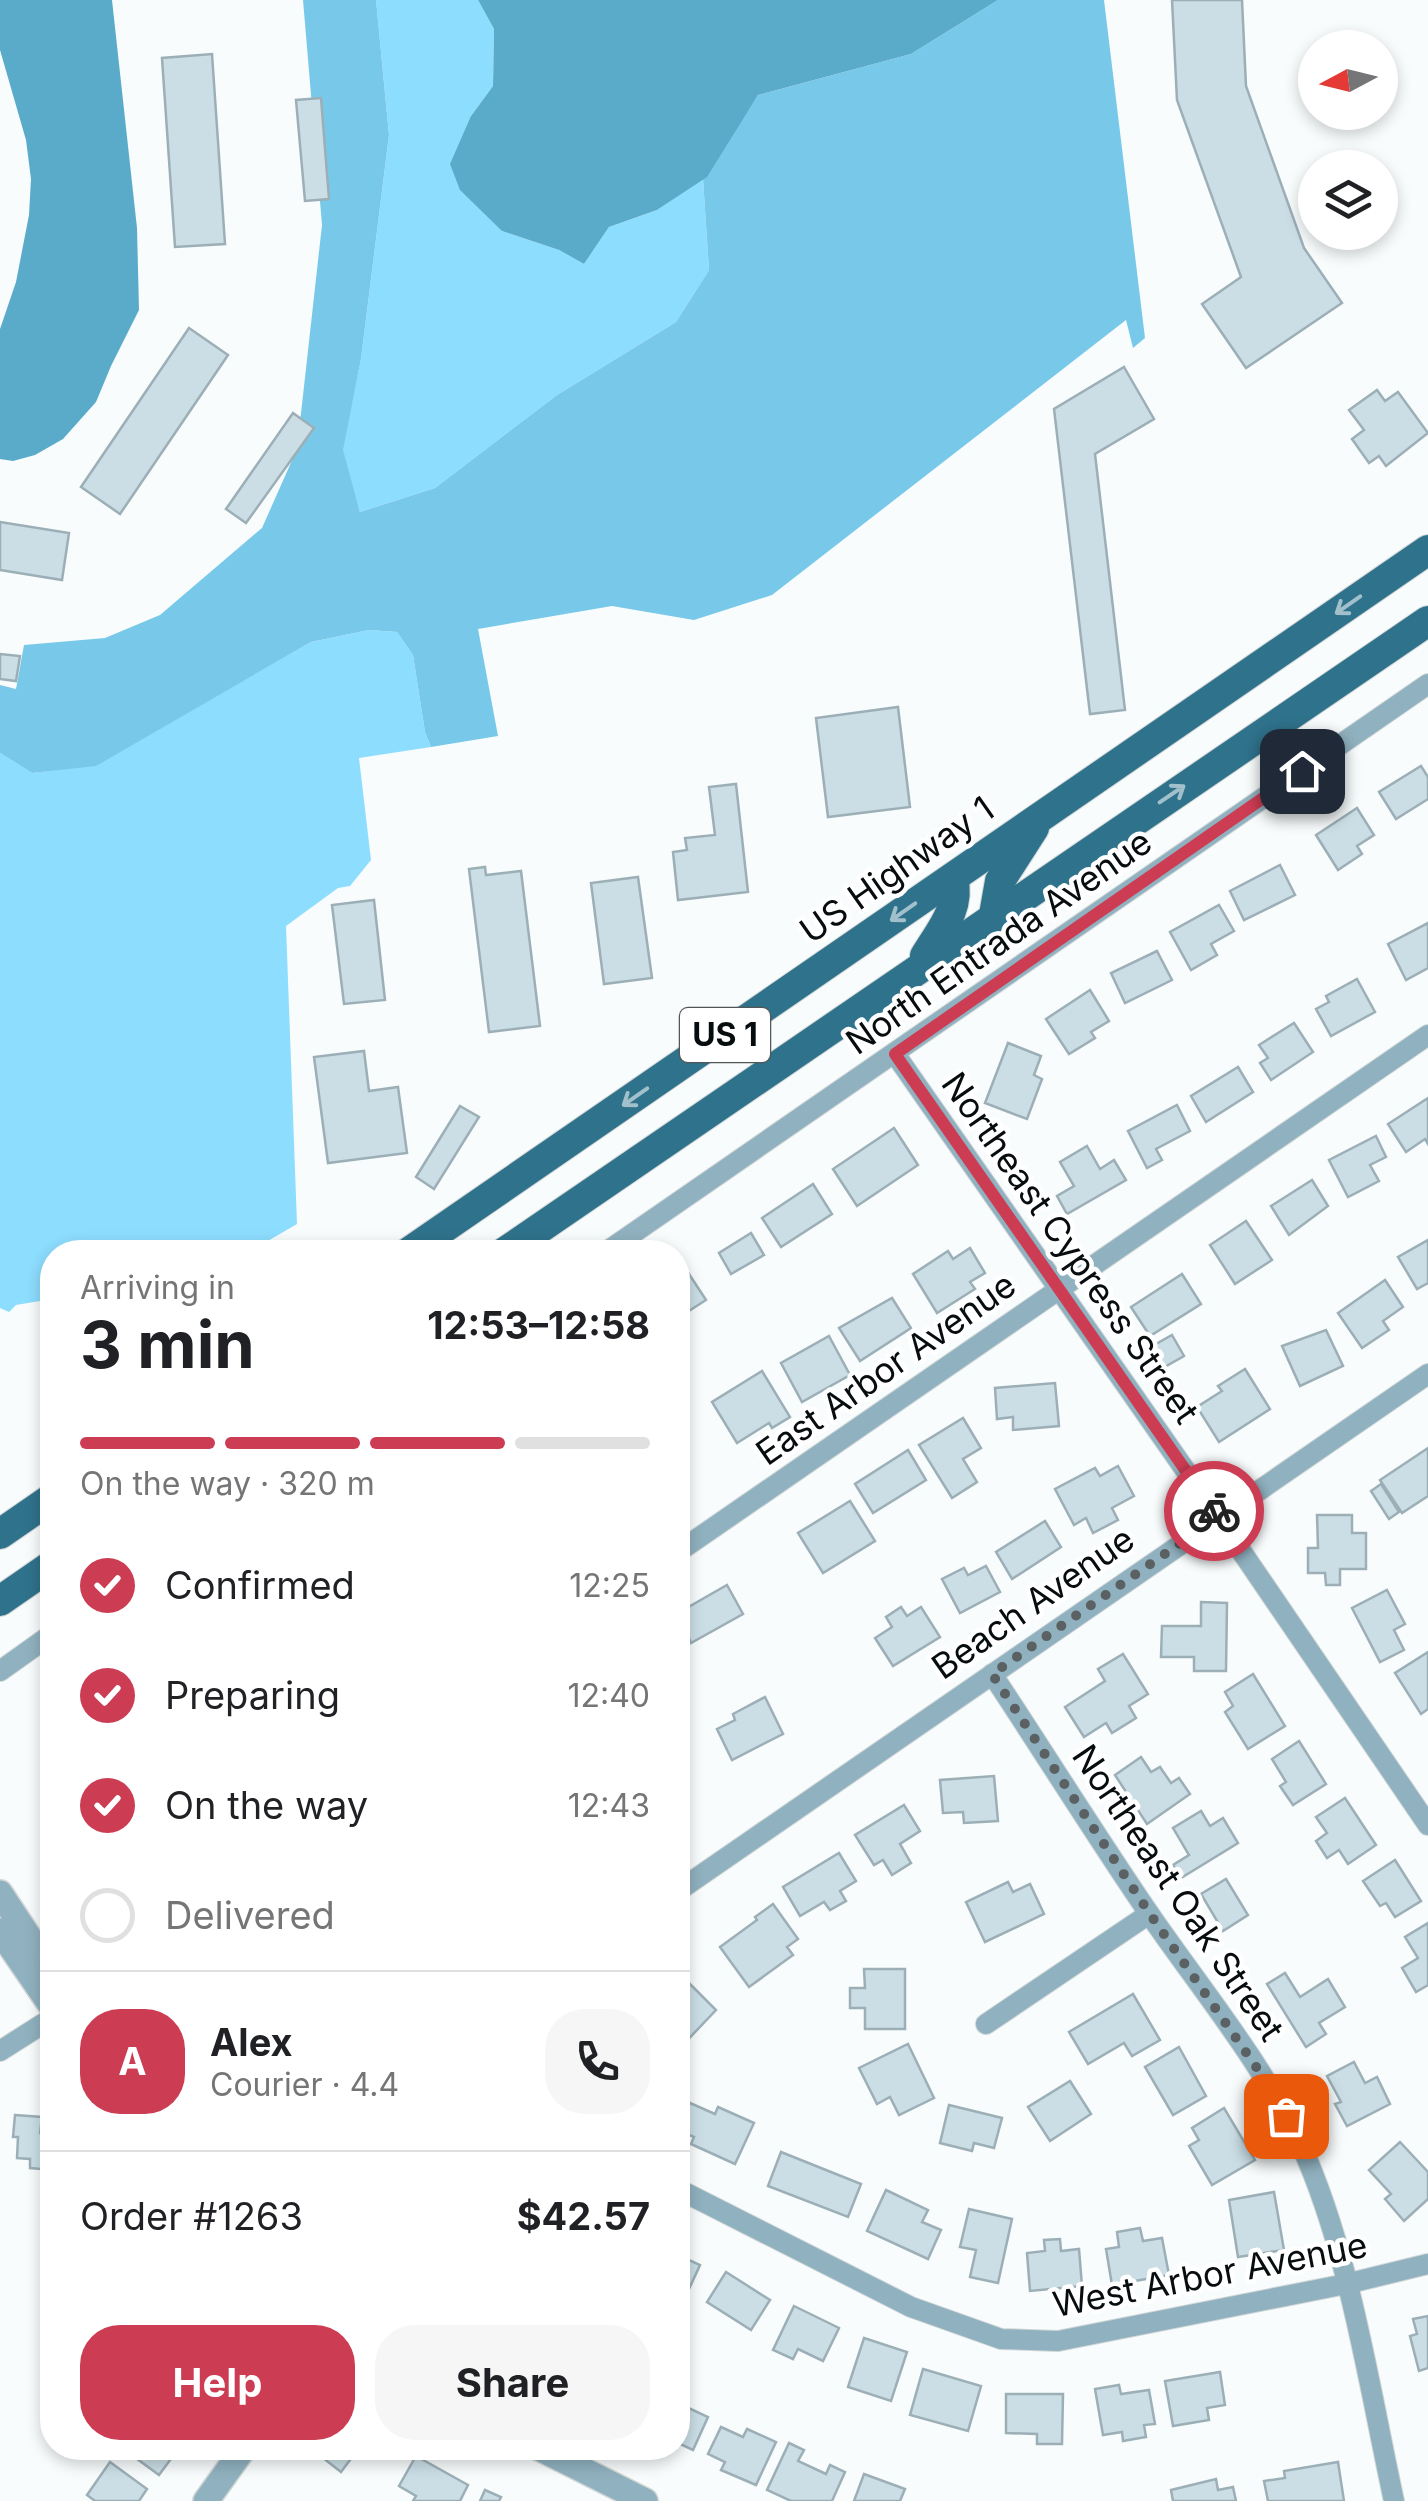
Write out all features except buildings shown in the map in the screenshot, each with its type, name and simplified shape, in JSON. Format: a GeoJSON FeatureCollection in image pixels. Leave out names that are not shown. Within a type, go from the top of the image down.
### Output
{"type":"FeatureCollection","features":[{"type":"Feature","properties":{"kind":"main road","name":"US Highway 1"},"geometry":{"type":"LineString","coordinates":[[426,1240],[1428,550]]}},
{"type":"Feature","properties":{"kind":"main road","name":"US 1"},"geometry":{"type":"LineString","coordinates":[[522,1240],[1428,621]]}},
{"type":"Feature","properties":{"kind":"main road"},"geometry":{"type":"LineString","coordinates":[[994,915],[1000,881],[1041,817]]}},
{"type":"Feature","properties":{"kind":"main road"},"geometry":{"type":"LineString","coordinates":[[918,968],[953,909],[953,878]]}},
{"type":"Feature","properties":{"kind":"main road"},"geometry":{"type":"LineString","coordinates":[[0,1534],[40,1506]]}},
{"type":"Feature","properties":{"kind":"main road"},"geometry":{"type":"LineString","coordinates":[[0,1601],[40,1573]]}},
{"type":"Feature","properties":{"kind":"street","name":"North Entrada Avenue"},"geometry":{"type":"LineString","coordinates":[[624,1240],[1428,684]]}},
{"type":"Feature","properties":{"kind":"street","name":"East Arbor Avenue"},"geometry":{"type":"LineString","coordinates":[[690,1544],[1428,1035]]}},
{"type":"Feature","properties":{"kind":"street","name":"Northeast Cypress Street"},"geometry":{"type":"LineString","coordinates":[[895,1054],[1428,1825]]}},
{"type":"Feature","properties":{"kind":"street","name":"Beach Avenue"},"geometry":{"type":"LineString","coordinates":[[690,1883],[1428,1374]]}},
{"type":"Feature","properties":{"kind":"street"},"geometry":{"type":"LineString","coordinates":[[0,1670],[40,1642]]}},
{"type":"Feature","properties":{"kind":"street","name":"Northeast Oak Street"},"geometry":{"type":"LineString","coordinates":[[992,1674],[1270,2087],[1300,2144],[1327,2214],[1346,2284],[1394,2501]]}},
{"type":"Feature","properties":{"kind":"street"},"geometry":{"type":"LineString","coordinates":[[0,1893],[40,1954]]}},
{"type":"Feature","properties":{"kind":"street"},"geometry":{"type":"LineString","coordinates":[[986,2024],[1150,1914]]}},
{"type":"Feature","properties":{"kind":"street"},"geometry":{"type":"LineString","coordinates":[[0,1931],[40,1989]]}},
{"type":"Feature","properties":{"kind":"street"},"geometry":{"type":"LineString","coordinates":[[0,2051],[40,2026]]}},
{"type":"Feature","properties":{"kind":"street","name":"West Arbor Avenue"},"geometry":{"type":"LineString","coordinates":[[690,2195],[911,2307],[1001,2339],[1058,2340],[1346,2284],[1428,2264]]}},
{"type":"Feature","properties":{"kind":"street"},"geometry":{"type":"LineString","coordinates":[[206,2501],[235,2460]]}},
{"type":"Feature","properties":{"kind":"street"},"geometry":{"type":"LineString","coordinates":[[563,2460],[645,2501]]}},
{"type":"Feature","properties":{"kind":"shaded area"},"geometry":{"type":"Polygon","coordinates":[[[0,0],[112,0],[137,228],[139,310],[96,402],[63,439],[35,455],[13,461],[0,459],[0,329],[16,282],[29,215],[31,179],[26,140],[0,50],[0,0]]]}},
{"type":"Feature","properties":{"kind":"shaded area"},"geometry":{"type":"Polygon","coordinates":[[[303,0],[376,0],[389,135],[361,359],[343,450],[360,512],[435,488],[557,395],[676,322],[709,270],[703,179],[758,95],[911,54],[998,0],[1104,0],[1145,338],[1133,348],[1126,320],[772,595],[694,620],[612,606],[478,629],[498,736],[431,747],[425,732],[413,655],[397,632],[369,630],[311,642],[96,766],[32,773],[0,753],[0,685],[16,689],[24,645],[105,638],[160,615],[262,528],[297,449],[322,225],[303,0]]]}},
{"type":"Feature","properties":{"kind":"shaded area"},"geometry":{"type":"Polygon","coordinates":[[[376,0],[478,0],[494,29],[493,86],[471,116],[502,231],[559,250],[584,264],[609,227],[657,210],[703,179],[709,270],[676,322],[557,395],[435,488],[360,512],[342,450],[361,359],[389,135],[376,0]]]}},
{"type":"Feature","properties":{"kind":"shaded area"},"geometry":{"type":"Polygon","coordinates":[[[478,0],[998,0],[911,54],[758,95],[707,177],[657,210],[609,227],[584,264],[559,250],[502,231],[460,190],[450,164],[471,116],[493,86],[494,29],[478,0]]]}},
{"type":"Feature","properties":{"kind":"shaded area"},"geometry":{"type":"Polygon","coordinates":[[[369,630],[397,632],[413,655],[425,732],[431,747],[359,758],[371,860],[350,886],[338,888],[286,926],[297,1224],[270,1240],[40,1240],[40,1301],[16,1305],[9,1312],[0,1308],[0,753],[32,773],[96,765],[311,642],[369,630]]]}},
{"type":"Feature","properties":{"kind":"way so far"},"geometry":{"type":"LineString","coordinates":[[1214,1511],[1218,1517],[992,1674],[1286,2116]]}},
{"type":"Feature","properties":{"kind":"route"},"geometry":{"type":"LineString","coordinates":[[1214,1511],[895,1054],[1302,771]]}}]}
